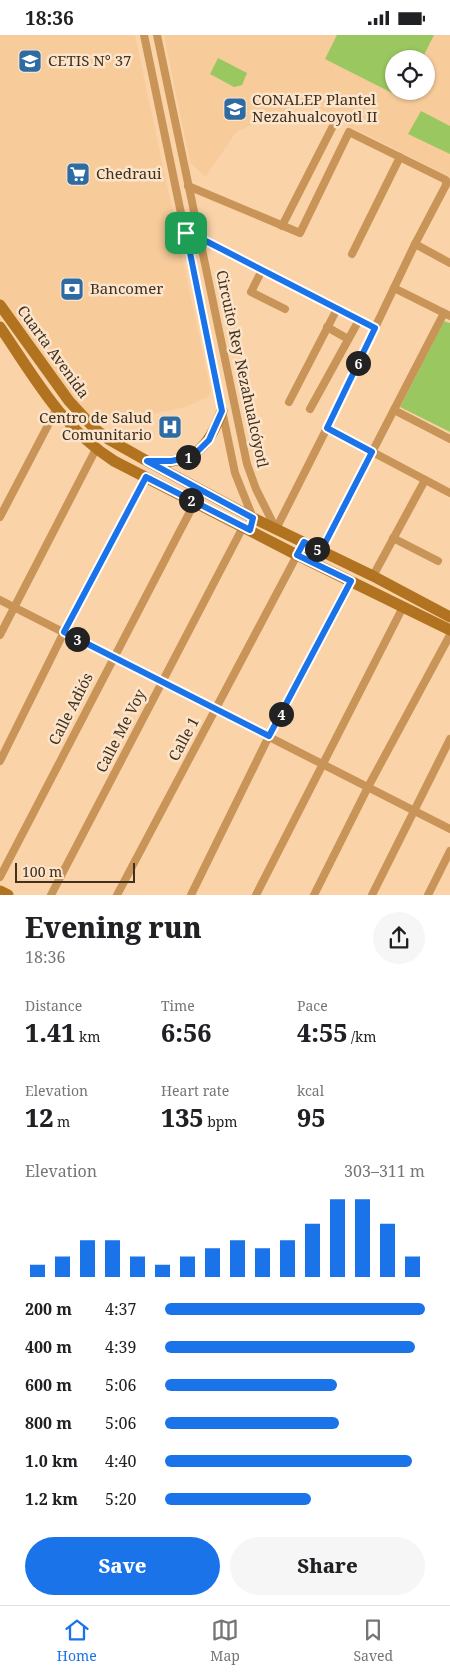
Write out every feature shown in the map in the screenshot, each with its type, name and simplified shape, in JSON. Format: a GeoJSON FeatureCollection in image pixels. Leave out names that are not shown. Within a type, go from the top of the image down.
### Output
{"type":"FeatureCollection","features":[{"type":"Feature","properties":{"kind":"main road","name":"Cuarta Avenida"},"geometry":{"type":"LineString","coordinates":[[0,305],[69,401],[85,419],[108,439],[253,518],[450,617]]}},
{"type":"Feature","properties":{"kind":"main road","name":"Cuarta Avenida"},"geometry":{"type":"LineString","coordinates":[[0,327],[56,409],[74,430],[96,449],[114,461],[297,555],[450,630]]}},
{"type":"Feature","properties":{"kind":"main road"},"geometry":{"type":"LineString","coordinates":[[10,342],[22,335]]}},
{"type":"Feature","properties":{"kind":"main road"},"geometry":{"type":"LineString","coordinates":[[147,461],[171,461],[197,452],[209,440],[222,411]]}},
{"type":"Feature","properties":{"kind":"main road"},"geometry":{"type":"LineString","coordinates":[[0,891],[8,895]]}},
{"type":"Feature","properties":{"kind":"street","name":"Circuito Rey Nezahualcóyotl"},"geometry":{"type":"LineString","coordinates":[[144,35],[237,479],[253,518]]}},
{"type":"Feature","properties":{"kind":"street","name":"Circuito Rey Nezahualcóyotl"},"geometry":{"type":"LineString","coordinates":[[157,35],[247,464],[256,489],[276,529]]}},
{"type":"Feature","properties":{"kind":"street"},"geometry":{"type":"LineString","coordinates":[[282,226],[335,123]]}},
{"type":"Feature","properties":{"kind":"street"},"geometry":{"type":"LineString","coordinates":[[188,186],[300,233],[349,132],[446,180],[446,185],[415,244],[327,428],[276,529]]}},
{"type":"Feature","properties":{"kind":"street"},"geometry":{"type":"LineString","coordinates":[[352,254],[400,157]]}},
{"type":"Feature","properties":{"kind":"street"},"geometry":{"type":"LineString","coordinates":[[186,233],[200,238],[375,328]]}},
{"type":"Feature","properties":{"kind":"street"},"geometry":{"type":"LineString","coordinates":[[415,244],[450,263]]}},
{"type":"Feature","properties":{"kind":"street"},"geometry":{"type":"LineString","coordinates":[[262,270],[251,292],[284,309]]}},
{"type":"Feature","properties":{"kind":"street"},"geometry":{"type":"LineString","coordinates":[[196,280],[208,277]]}},
{"type":"Feature","properties":{"kind":"street"},"geometry":{"type":"LineString","coordinates":[[321,551],[394,410],[447,315],[394,288]]}},
{"type":"Feature","properties":{"kind":"street"},"geometry":{"type":"LineString","coordinates":[[290,402],[337,309]]}},
{"type":"Feature","properties":{"kind":"street"},"geometry":{"type":"LineString","coordinates":[[310,409],[359,320]]}},
{"type":"Feature","properties":{"kind":"street"},"geometry":{"type":"LineString","coordinates":[[327,327],[348,339]]}},
{"type":"Feature","properties":{"kind":"street"},"geometry":{"type":"LineString","coordinates":[[0,517],[56,409]]}},
{"type":"Feature","properties":{"kind":"street"},"geometry":{"type":"LineString","coordinates":[[394,410],[450,439]]}},
{"type":"Feature","properties":{"kind":"street"},"geometry":{"type":"LineString","coordinates":[[327,428],[450,493]]}},
{"type":"Feature","properties":{"kind":"street"},"geometry":{"type":"LineString","coordinates":[[0,635],[96,449]]}},
{"type":"Feature","properties":{"kind":"street"},"geometry":{"type":"LineString","coordinates":[[0,761],[64,632],[146,477]]}},
{"type":"Feature","properties":{"kind":"street"},"geometry":{"type":"LineString","coordinates":[[373,577],[425,480]]}},
{"type":"Feature","properties":{"kind":"street","name":"Calle Adiós"},"geometry":{"type":"LineString","coordinates":[[0,877],[195,502]]}},
{"type":"Feature","properties":{"kind":"street"},"geometry":{"type":"LineString","coordinates":[[247,529],[253,518]]}},
{"type":"Feature","properties":{"kind":"street","name":"Calle Me Voy"},"geometry":{"type":"LineString","coordinates":[[51,895],[162,682],[247,529]]}},
{"type":"Feature","properties":{"kind":"street"},"geometry":{"type":"LineString","coordinates":[[393,538],[438,561]]}},
{"type":"Feature","properties":{"kind":"street","name":"Calle 1"},"geometry":{"type":"LineString","coordinates":[[117,895],[304,542]]}},
{"type":"Feature","properties":{"kind":"street"},"geometry":{"type":"LineString","coordinates":[[191,895],[269,736],[351,581]]}},
{"type":"Feature","properties":{"kind":"street"},"geometry":{"type":"LineString","coordinates":[[0,600],[450,829]]}},
{"type":"Feature","properties":{"kind":"street"},"geometry":{"type":"LineString","coordinates":[[256,895],[403,607]]}},
{"type":"Feature","properties":{"kind":"street"},"geometry":{"type":"LineString","coordinates":[[314,895],[368,787],[450,635]]}},
{"type":"Feature","properties":{"kind":"street"},"geometry":{"type":"LineString","coordinates":[[372,895],[450,739]]}},
{"type":"Feature","properties":{"kind":"street"},"geometry":{"type":"LineString","coordinates":[[428,895],[450,851]]}},
{"type":"Feature","properties":{"kind":"shaded area"},"geometry":{"type":"Polygon","coordinates":[[[0,35],[135,35],[211,392],[209,396],[186,407],[122,420],[96,421],[90,419],[0,300],[0,35]]]}},
{"type":"Feature","properties":{"kind":"shaded area"},"geometry":{"type":"Polygon","coordinates":[[[164,35],[450,35],[450,177],[349,126],[308,102],[237,131],[205,177],[190,162],[164,35]]]}},
{"type":"Feature","properties":{"kind":"green space"},"geometry":{"type":"Polygon","coordinates":[[[337,35],[434,35],[426,50],[385,50],[385,89],[325,59],[337,35]]]}},
{"type":"Feature","properties":{"kind":"green space"},"geometry":{"type":"Polygon","coordinates":[[[218,58],[247,73],[242,85],[234,87],[210,74],[218,58]]]}},
{"type":"Feature","properties":{"kind":"green space"},"geometry":{"type":"Polygon","coordinates":[[[421,111],[450,126],[450,154],[408,134],[421,111]]]}},
{"type":"Feature","properties":{"kind":"green space"},"geometry":{"type":"Polygon","coordinates":[[[444,321],[450,323],[450,432],[400,407],[444,321]]]}},
{"type":"Feature","properties":{"kind":"place","name":"CETIS N° 37"},"geometry":{"type":"Point","coordinates":[30,61]}},
{"type":"Feature","properties":{"kind":"place","name":"CONALEP Plantel Nezahualcoyotl II"},"geometry":{"type":"Point","coordinates":[235,109]}},
{"type":"Feature","properties":{"kind":"place","name":"Chedraui"},"geometry":{"type":"Point","coordinates":[78,174]}},
{"type":"Feature","properties":{"kind":"place","name":"Bancomer"},"geometry":{"type":"Point","coordinates":[72,289]}},
{"type":"Feature","properties":{"kind":"place","name":"Centro de Salud Comunitario"},"geometry":{"type":"Point","coordinates":[170,427]}},
{"type":"Feature","properties":{"kind":"route"},"geometry":{"type":"LineString","coordinates":[[186,233],[200,238],[375,328],[327,428],[372,452],[321,551],[304,542],[297,555],[351,581],[269,736],[64,632],[146,477],[250,530],[253,518],[147,461],[171,461],[197,452],[209,440],[222,411],[186,233]]}}]}
